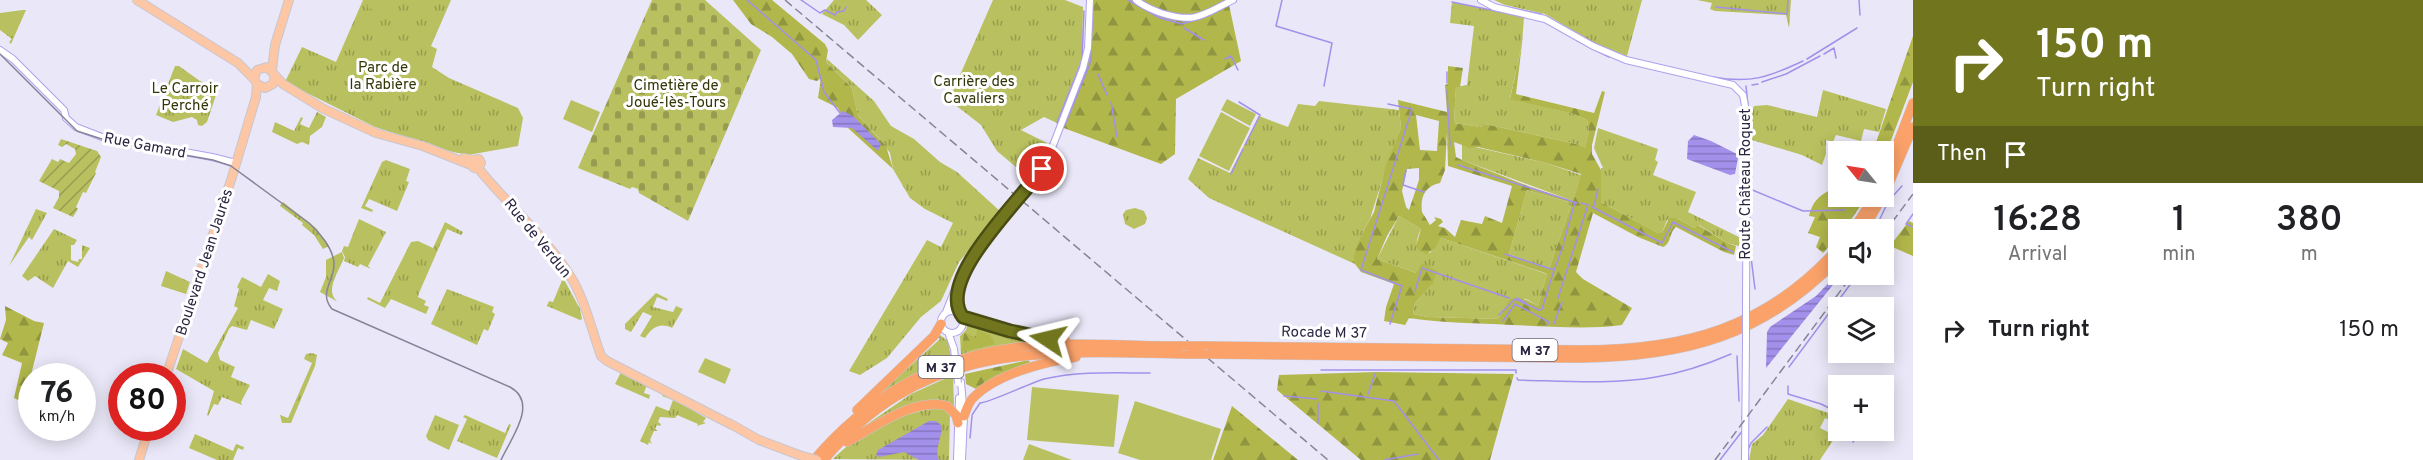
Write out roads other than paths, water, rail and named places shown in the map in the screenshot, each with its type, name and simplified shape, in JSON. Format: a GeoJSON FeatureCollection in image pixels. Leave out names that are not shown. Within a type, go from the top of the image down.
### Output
{"type":"FeatureCollection","features":[{"type":"Feature","properties":{"kind":"highway"},"geometry":{"type":"LineString","coordinates":[[1894,153],[1913,104]]}},
{"type":"Feature","properties":{"kind":"highway"},"geometry":{"type":"LineString","coordinates":[[1894,172],[1913,127]]}},
{"type":"Feature","properties":{"kind":"highway","name":"Rocade M 37"},"geometry":{"type":"LineString","coordinates":[[815,460],[837,435],[864,411],[894,390],[928,372],[955,362],[1010,349],[1097,345],[1599,350],[1662,345],[1716,331],[1758,312],[1802,283],[1828,258]]}},
{"type":"Feature","properties":{"kind":"highway","name":"Rocade M 37"},"geometry":{"type":"LineString","coordinates":[[824,460],[834,448],[883,406],[915,387],[948,372],[1011,356],[1110,353],[1580,358],[1664,353],[1710,342],[1754,323],[1801,293],[1828,268]]}},
{"type":"Feature","properties":{"kind":"highway"},"geometry":{"type":"LineString","coordinates":[[961,314],[1024,335],[1097,345]]}},
{"type":"Feature","properties":{"kind":"highway"},"geometry":{"type":"LineString","coordinates":[[837,435],[853,414],[934,336],[941,324]]}},
{"type":"Feature","properties":{"kind":"highway"},"geometry":{"type":"LineString","coordinates":[[834,448],[882,421],[917,408],[934,405],[947,406],[961,419],[976,395],[1015,373],[1047,363],[1110,353]]}},
{"type":"Feature","properties":{"kind":"main road"},"geometry":{"type":"LineString","coordinates":[[137,0],[238,63],[262,88],[269,87],[274,82],[275,45]]}},
{"type":"Feature","properties":{"kind":"main road"},"geometry":{"type":"LineString","coordinates":[[255,82],[255,73],[261,68],[275,45],[290,0]]}},
{"type":"Feature","properties":{"kind":"main road"},"geometry":{"type":"LineString","coordinates":[[238,63],[274,73]]}},
{"type":"Feature","properties":{"kind":"main road","name":"Rue de Verdun"},"geometry":{"type":"LineString","coordinates":[[274,73],[283,84],[307,99],[371,131],[474,165],[547,244],[569,274],[584,300],[601,356],[759,440],[815,460]]}},
{"type":"Feature","properties":{"kind":"main road","name":"Boulevard Jean Jaurès"},"geometry":{"type":"LineString","coordinates":[[170,363],[241,147],[256,97],[255,82]]}},
{"type":"Feature","properties":{"kind":"main road","name":"Rue de Verdun"},"geometry":{"type":"LineString","coordinates":[[269,87],[307,99]]}},
{"type":"Feature","properties":{"kind":"main road","name":"Boulevard Jean Jaurès"},"geometry":{"type":"LineString","coordinates":[[241,147],[245,144],[260,99],[269,87]]}},
{"type":"Feature","properties":{"kind":"main road"},"geometry":{"type":"LineString","coordinates":[[138,460],[145,441]]}},
{"type":"Feature","properties":{"kind":"street"},"geometry":{"type":"LineString","coordinates":[[956,348],[941,324],[942,317],[959,277],[975,252],[1028,188],[1050,153],[1083,68],[1088,48],[1090,0]]}},
{"type":"Feature","properties":{"kind":"street"},"geometry":{"type":"LineString","coordinates":[[1136,0],[1144,7],[1181,19],[1197,18],[1233,0]]}},
{"type":"Feature","properties":{"kind":"street","name":"Route Château Roquet"},"geometry":{"type":"LineString","coordinates":[[1481,0],[1494,7],[1545,19],[1593,46],[1626,60],[1653,68],[1725,82],[1740,91],[1747,111],[1745,460]]}},
{"type":"Feature","properties":{"kind":"street","name":"Rue Gamard"},"geometry":{"type":"LineString","coordinates":[[0,50],[10,56],[64,110],[71,123],[89,133],[109,139],[212,156],[236,163]]}},
{"type":"Feature","properties":{"kind":"street"},"geometry":{"type":"LineString","coordinates":[[962,460],[956,348],[959,331],[963,324],[956,303],[958,288],[975,252]]}},
{"type":"Feature","properties":{"kind":"street"},"geometry":{"type":"LineString","coordinates":[[946,312],[951,310],[961,314]]}},
{"type":"Feature","properties":{"kind":"street"},"geometry":{"type":"LineString","coordinates":[[948,332],[959,331]]}},
{"type":"Feature","properties":{"kind":"street"},"geometry":{"type":"LineString","coordinates":[[957,460],[961,419]]}},
{"type":"Feature","properties":{"kind":"waterway"},"geometry":{"type":"LineString","coordinates":[[747,0],[816,60],[824,92],[840,113]]}},
{"type":"Feature","properties":{"kind":"waterway"},"geometry":{"type":"LineString","coordinates":[[801,0],[820,13],[825,10],[835,15],[837,12],[844,11],[846,7]]}},
{"type":"Feature","properties":{"kind":"waterway"},"geometry":{"type":"LineString","coordinates":[[1128,0],[1160,18],[1182,24],[1207,16]]}},
{"type":"Feature","properties":{"kind":"waterway"},"geometry":{"type":"LineString","coordinates":[[1282,0],[1276,26],[1332,43],[1324,86]]}},
{"type":"Feature","properties":{"kind":"waterway"},"geometry":{"type":"LineString","coordinates":[[1716,7],[1787,14],[1788,0]]}},
{"type":"Feature","properties":{"kind":"waterway"},"geometry":{"type":"LineString","coordinates":[[1859,0],[1860,15]]}},
{"type":"Feature","properties":{"kind":"waterway"},"geometry":{"type":"LineString","coordinates":[[1452,2],[1506,13]]}},
{"type":"Feature","properties":{"kind":"waterway"},"geometry":{"type":"LineString","coordinates":[[1507,7],[1541,14]]}},
{"type":"Feature","properties":{"kind":"waterway"},"geometry":{"type":"LineString","coordinates":[[1057,123],[1082,60],[1084,11]]}},
{"type":"Feature","properties":{"kind":"waterway"},"geometry":{"type":"LineString","coordinates":[[1184,28],[1204,40]]}},
{"type":"Feature","properties":{"kind":"waterway"},"geometry":{"type":"LineString","coordinates":[[1807,59],[1857,28]]}},
{"type":"Feature","properties":{"kind":"waterway"},"geometry":{"type":"LineString","coordinates":[[1576,40],[1609,57]]}},
{"type":"Feature","properties":{"kind":"waterway"},"geometry":{"type":"LineString","coordinates":[[1065,125],[1091,61],[1091,47]]}},
{"type":"Feature","properties":{"kind":"waterway"},"geometry":{"type":"LineString","coordinates":[[1824,54],[1834,48],[1836,58]]}},
{"type":"Feature","properties":{"kind":"waterway"},"geometry":{"type":"LineString","coordinates":[[1225,59],[1231,56],[1238,70]]}},
{"type":"Feature","properties":{"kind":"waterway"},"geometry":{"type":"LineString","coordinates":[[1762,82],[1786,74],[1820,56]]}},
{"type":"Feature","properties":{"kind":"waterway"},"geometry":{"type":"LineString","coordinates":[[1713,77],[1738,80],[1759,78],[1803,61]]}},
{"type":"Feature","properties":{"kind":"waterway"},"geometry":{"type":"LineString","coordinates":[[1447,72],[1447,83]]}},
{"type":"Feature","properties":{"kind":"waterway"},"geometry":{"type":"LineString","coordinates":[[1098,74],[1107,95]]}},
{"type":"Feature","properties":{"kind":"waterway"},"geometry":{"type":"LineString","coordinates":[[1752,85],[1758,84]]}},
{"type":"Feature","properties":{"kind":"waterway"},"geometry":{"type":"LineString","coordinates":[[1746,86],[1749,115]]}},
{"type":"Feature","properties":{"kind":"waterway"},"geometry":{"type":"LineString","coordinates":[[1447,90],[1450,146]]}},
{"type":"Feature","properties":{"kind":"waterway"},"geometry":{"type":"LineString","coordinates":[[1111,102],[1117,137]]}},
{"type":"Feature","properties":{"kind":"waterway"},"geometry":{"type":"LineString","coordinates":[[1239,102],[1260,115],[1245,145]]}},
{"type":"Feature","properties":{"kind":"waterway"},"geometry":{"type":"LineString","coordinates":[[1388,104],[1412,109],[1361,270],[1402,286],[1390,324]]}},
{"type":"Feature","properties":{"kind":"waterway"},"geometry":{"type":"LineString","coordinates":[[1231,174],[1243,149]]}},
{"type":"Feature","properties":{"kind":"waterway"},"geometry":{"type":"LineString","coordinates":[[1743,152],[1743,188]]}},
{"type":"Feature","properties":{"kind":"waterway"},"geometry":{"type":"LineString","coordinates":[[1458,165],[1577,203]]}},
{"type":"Feature","properties":{"kind":"waterway"},"geometry":{"type":"LineString","coordinates":[[1406,170],[1403,185],[1424,192]]}},
{"type":"Feature","properties":{"kind":"waterway"},"geometry":{"type":"LineString","coordinates":[[1894,195],[1902,186]]}},
{"type":"Feature","properties":{"kind":"waterway"},"geometry":{"type":"LineString","coordinates":[[1594,206],[1598,189]]}},
{"type":"Feature","properties":{"kind":"waterway"},"geometry":{"type":"LineString","coordinates":[[1750,189],[1803,211],[1845,210]]}},
{"type":"Feature","properties":{"kind":"waterway"},"geometry":{"type":"LineString","coordinates":[[1743,194],[1743,209]]}},
{"type":"Feature","properties":{"kind":"waterway"},"geometry":{"type":"LineString","coordinates":[[1564,241],[1575,202]]}},
{"type":"Feature","properties":{"kind":"waterway"},"geometry":{"type":"LineString","coordinates":[[1581,203],[1588,205]]}},
{"type":"Feature","properties":{"kind":"waterway"},"geometry":{"type":"LineString","coordinates":[[1558,298],[1588,205]]}},
{"type":"Feature","properties":{"kind":"waterway"},"geometry":{"type":"LineString","coordinates":[[1592,207],[1662,243],[1673,222],[1733,252]]}},
{"type":"Feature","properties":{"kind":"waterway"},"geometry":{"type":"LineString","coordinates":[[1880,219],[1886,207]]}},
{"type":"Feature","properties":{"kind":"waterway"},"geometry":{"type":"LineString","coordinates":[[1913,214],[1906,224],[1913,227]]}},
{"type":"Feature","properties":{"kind":"waterway"},"geometry":{"type":"LineString","coordinates":[[1742,240],[1743,219]]}},
{"type":"Feature","properties":{"kind":"waterway"},"geometry":{"type":"LineString","coordinates":[[1749,241],[1755,289]]}},
{"type":"Feature","properties":{"kind":"waterway"},"geometry":{"type":"LineString","coordinates":[[1554,270],[1564,244]]}},
{"type":"Feature","properties":{"kind":"waterway"},"geometry":{"type":"LineString","coordinates":[[1738,255],[1741,245]]}},
{"type":"Feature","properties":{"kind":"waterway"},"geometry":{"type":"LineString","coordinates":[[1499,315],[1515,299],[1539,310],[1542,309],[1554,270],[1505,254]]}},
{"type":"Feature","properties":{"kind":"waterway"},"geometry":{"type":"LineString","coordinates":[[1415,291],[1422,268],[1509,298]]}},
{"type":"Feature","properties":{"kind":"waterway"},"geometry":{"type":"LineString","coordinates":[[1789,367],[1850,285]]}},
{"type":"Feature","properties":{"kind":"waterway"},"geometry":{"type":"LineString","coordinates":[[1517,298],[1526,303]]}},
{"type":"Feature","properties":{"kind":"waterway"},"geometry":{"type":"LineString","coordinates":[[1554,324],[1562,302]]}},
{"type":"Feature","properties":{"kind":"waterway"},"geometry":{"type":"LineString","coordinates":[[1503,321],[1515,304],[1549,322],[1547,325]]}},
{"type":"Feature","properties":{"kind":"waterway"},"geometry":{"type":"LineString","coordinates":[[1517,378],[1518,380],[1587,382],[1622,381],[1685,371],[1731,354]]}},
{"type":"Feature","properties":{"kind":"waterway"},"geometry":{"type":"LineString","coordinates":[[1737,356],[1739,401]]}},
{"type":"Feature","properties":{"kind":"waterway"},"geometry":{"type":"LineString","coordinates":[[1321,370],[1516,370],[1516,373]]}},
{"type":"Feature","properties":{"kind":"waterway"},"geometry":{"type":"LineString","coordinates":[[972,415],[980,403],[1044,379],[1084,374],[1150,373]]}},
{"type":"Feature","properties":{"kind":"waterway"},"geometry":{"type":"LineString","coordinates":[[1368,394],[1375,374]]}},
{"type":"Feature","properties":{"kind":"waterway"},"geometry":{"type":"LineString","coordinates":[[1788,386],[1788,394],[1828,408]]}},
{"type":"Feature","properties":{"kind":"waterway"},"geometry":{"type":"LineString","coordinates":[[1321,391],[1394,401],[1439,460]]}},
{"type":"Feature","properties":{"kind":"waterway"},"geometry":{"type":"LineString","coordinates":[[1284,396],[1317,399]]}},
{"type":"Feature","properties":{"kind":"waterway"},"geometry":{"type":"LineString","coordinates":[[1318,403],[1318,423]]}},
{"type":"Feature","properties":{"kind":"waterway"},"geometry":{"type":"LineString","coordinates":[[970,438],[972,416]]}},
{"type":"Feature","properties":{"kind":"waterway"},"geometry":{"type":"LineString","coordinates":[[1748,450],[1751,443],[1767,427]]}},
{"type":"Feature","properties":{"kind":"waterway"},"geometry":{"type":"LineString","coordinates":[[1720,460],[1743,430]]}},
{"type":"Feature","properties":{"kind":"waterway"},"geometry":{"type":"LineString","coordinates":[[1742,450],[1742,460]]}},
{"type":"Feature","properties":{"kind":"waterway"},"geometry":{"type":"LineString","coordinates":[[1384,460],[1418,454]]}},
{"type":"Feature","properties":{"kind":"tram line"},"geometry":{"type":"LineString","coordinates":[[0,54],[77,131],[111,142],[213,160],[231,166],[309,223],[325,241],[333,257],[334,269],[327,292],[328,303],[332,309],[510,387],[518,394],[523,411],[516,431],[501,460]]}},
{"type":"Feature","properties":{"kind":"railway"},"geometry":{"type":"LineString","coordinates":[[785,0],[1328,460]]}},
{"type":"Feature","properties":{"kind":"railway"},"geometry":{"type":"LineString","coordinates":[[1894,220],[1913,194]]}},
{"type":"Feature","properties":{"kind":"railway"},"geometry":{"type":"LineString","coordinates":[[1715,460],[1845,285]]}},
{"type":"Feature","properties":{"kind":"park label","name":"Parc de la Rabière"},"geometry":{"type":"Point","coordinates":[383,76]}},
{"type":"Feature","properties":{"kind":"park label","name":"Carrière des Cavaliers"},"geometry":{"type":"Point","coordinates":[974,90]}},
{"type":"Feature","properties":{"kind":"park label","name":"Cimetière de Joué-lès-Tours"},"geometry":{"type":"Point","coordinates":[676,94]}},
{"type":"Feature","properties":{"kind":"park label","name":"Le Carroir Perché"},"geometry":{"type":"Point","coordinates":[185,96]}}]}
